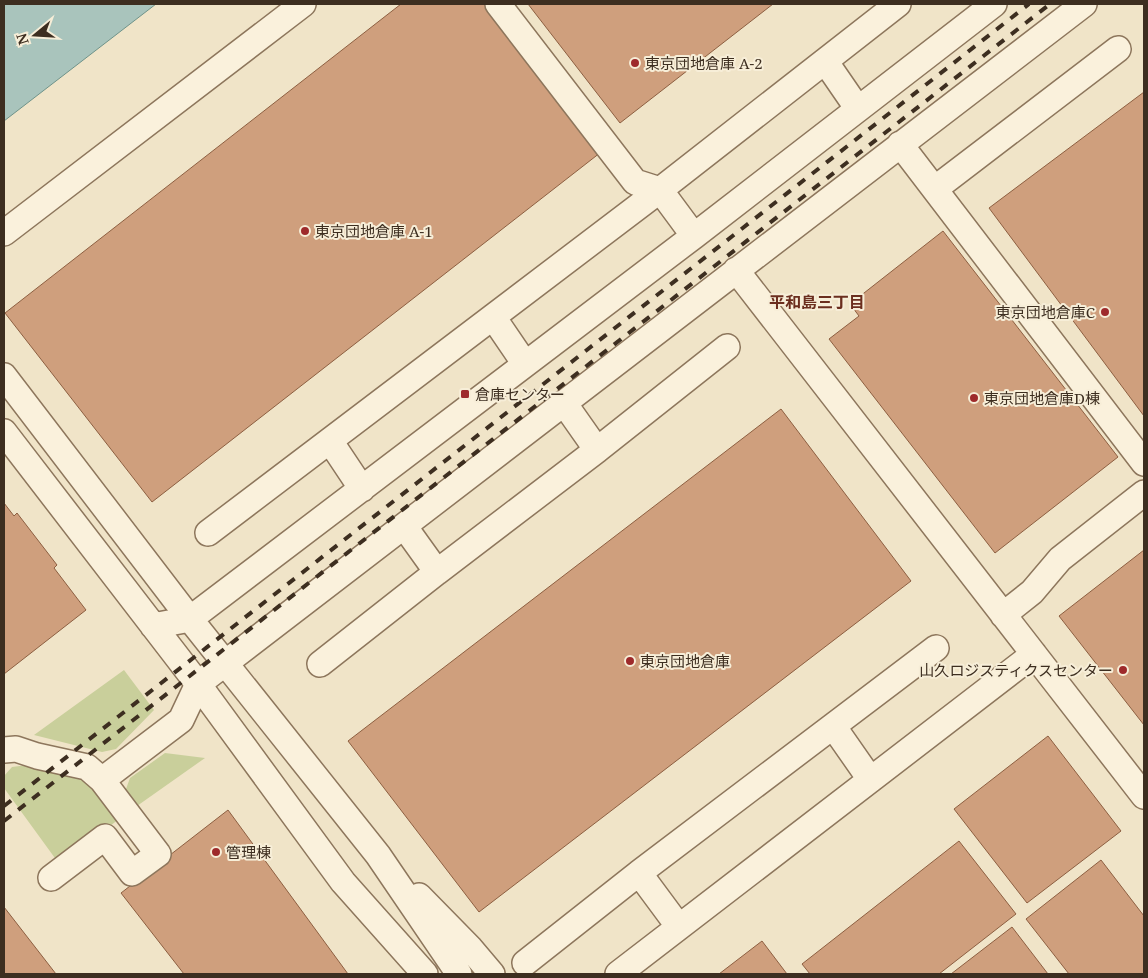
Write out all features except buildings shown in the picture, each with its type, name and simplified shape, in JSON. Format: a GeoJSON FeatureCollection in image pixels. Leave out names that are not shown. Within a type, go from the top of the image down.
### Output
{"type":"FeatureCollection","features":[{"type":"Feature","properties":{"kind":"street"},"geometry":{"type":"LineString","coordinates":[[4,234],[303,4]]}},
{"type":"Feature","properties":{"kind":"street"},"geometry":{"type":"LineString","coordinates":[[498,4],[635,182],[660,190],[694,236]]}},
{"type":"Feature","properties":{"kind":"street"},"geometry":{"type":"LineString","coordinates":[[208,533],[660,190],[898,4]]}},
{"type":"Feature","properties":{"kind":"street"},"geometry":{"type":"LineString","coordinates":[[153,626],[190,619],[694,236],[994,4]]}},
{"type":"Feature","properties":{"kind":"street"},"geometry":{"type":"LineString","coordinates":[[102,780],[181,720],[198,684],[1084,4]]}},
{"type":"Feature","properties":{"kind":"street"},"geometry":{"type":"LineString","coordinates":[[936,188],[1118,48]]}},
{"type":"Feature","properties":{"kind":"street"},"geometry":{"type":"LineString","coordinates":[[825,61],[858,109]]}},
{"type":"Feature","properties":{"kind":"street"},"geometry":{"type":"LineString","coordinates":[[900,144],[936,188],[1144,463]]}},
{"type":"Feature","properties":{"kind":"street"},"geometry":{"type":"LineString","coordinates":[[736,270],[1144,796]]}},
{"type":"Feature","properties":{"kind":"street"},"geometry":{"type":"LineString","coordinates":[[493,317],[525,364]]}},
{"type":"Feature","properties":{"kind":"street"},"geometry":{"type":"LineString","coordinates":[[320,664],[727,347]]}},
{"type":"Feature","properties":{"kind":"street"},"geometry":{"type":"LineString","coordinates":[[4,376],[190,619],[378,855],[459,974]]}},
{"type":"Feature","properties":{"kind":"street"},"geometry":{"type":"LineString","coordinates":[[564,403],[597,450]]}},
{"type":"Feature","properties":{"kind":"street"},"geometry":{"type":"LineString","coordinates":[[4,432],[198,684],[343,882],[402,974]]}},
{"type":"Feature","properties":{"kind":"street"},"geometry":{"type":"LineString","coordinates":[[330,441],[362,489]]}},
{"type":"Feature","properties":{"kind":"street"},"geometry":{"type":"LineString","coordinates":[[1003,615],[1032,592],[1060,559],[1144,493]]}},
{"type":"Feature","properties":{"kind":"street"},"geometry":{"type":"LineString","coordinates":[[404,526],[437,572]]}},
{"type":"Feature","properties":{"kind":"street"},"geometry":{"type":"LineString","coordinates":[[525,963],[639,873],[936,648]]}},
{"type":"Feature","properties":{"kind":"street"},"geometry":{"type":"LineString","coordinates":[[618,974],[1034,654]]}},
{"type":"Feature","properties":{"kind":"street"},"geometry":{"type":"LineString","coordinates":[[833,726],[870,779]]}},
{"type":"Feature","properties":{"kind":"street"},"geometry":{"type":"LineString","coordinates":[[4,750],[16,750],[87,767],[102,780],[158,854],[132,873],[105,837],[51,878]]}},
{"type":"Feature","properties":{"kind":"street"},"geometry":{"type":"LineString","coordinates":[[378,855],[470,948],[492,974]]}},
{"type":"Feature","properties":{"kind":"street"},"geometry":{"type":"LineString","coordinates":[[639,873],[679,927]]}},
{"type":"Feature","properties":{"kind":"street"},"geometry":{"type":"LineString","coordinates":[[343,882],[425,974]]}},
{"type":"Feature","properties":{"kind":"green space"},"geometry":{"type":"Polygon","coordinates":[[[124,670],[154,710],[116,749],[102,752],[34,735],[124,670]]]}},
{"type":"Feature","properties":{"kind":"green space"},"geometry":{"type":"Polygon","coordinates":[[[165,753],[205,758],[137,806],[122,800],[130,778],[165,753]]]}},
{"type":"Feature","properties":{"kind":"green space"},"geometry":{"type":"Polygon","coordinates":[[[35,764],[102,784],[119,819],[60,865],[4,788],[4,776],[12,767],[35,764]]]}},
{"type":"Feature","properties":{"kind":"water"},"geometry":{"type":"Polygon","coordinates":[[[4,4],[156,4],[4,121],[4,4]]]}},
{"type":"Feature","properties":{"kind":"railway"},"geometry":{"type":"LineString","coordinates":[[4,806],[1029,4]]}},
{"type":"Feature","properties":{"kind":"railway"},"geometry":{"type":"LineString","coordinates":[[4,821],[1050,4]]}},
{"type":"Feature","properties":{"kind":"place","name":"東京団地倉庫 A-2"},"geometry":{"type":"Point","coordinates":[635,63]}},
{"type":"Feature","properties":{"kind":"place","name":"東京団地倉庫 A-1"},"geometry":{"type":"Point","coordinates":[305,231]}},
{"type":"Feature","properties":{"kind":"place","name":"東京団地倉庫C"},"geometry":{"type":"Point","coordinates":[1105,312]}},
{"type":"Feature","properties":{"kind":"place","name":"倉庫センター"},"geometry":{"type":"Point","coordinates":[465,394]}},
{"type":"Feature","properties":{"kind":"place","name":"東京団地倉庫D棟"},"geometry":{"type":"Point","coordinates":[974,398]}},
{"type":"Feature","properties":{"kind":"place","name":"東京団地倉庫"},"geometry":{"type":"Point","coordinates":[630,661]}},
{"type":"Feature","properties":{"kind":"place","name":"山久ロジスティクスセンター"},"geometry":{"type":"Point","coordinates":[1123,670]}},
{"type":"Feature","properties":{"kind":"place","name":"管理棟"},"geometry":{"type":"Point","coordinates":[216,852]}},
{"type":"Feature","properties":{"kind":"district","name":"平和島三丁目"},"geometry":{"type":"Point","coordinates":[817,302]}}]}
